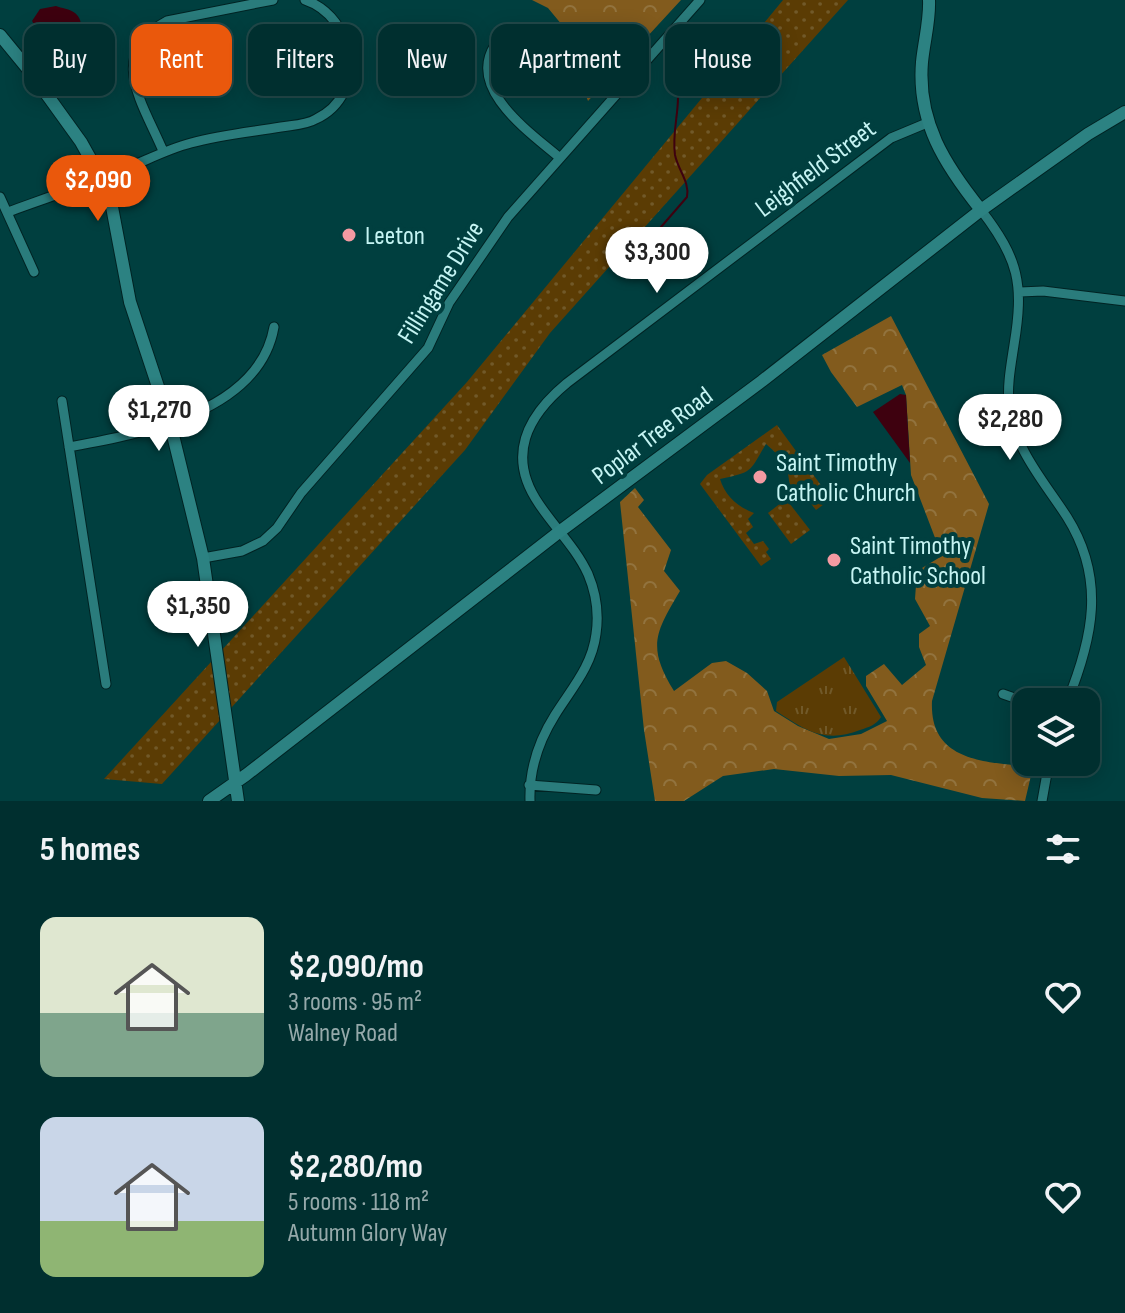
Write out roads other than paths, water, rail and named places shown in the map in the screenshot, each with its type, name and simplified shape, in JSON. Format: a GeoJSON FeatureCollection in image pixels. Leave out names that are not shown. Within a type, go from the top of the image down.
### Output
{"type":"FeatureCollection","features":[{"type":"Feature","properties":{"kind":"main road"},"geometry":{"type":"LineString","coordinates":[[929,0],[922,77],[927,123],[947,166],[981,210]]}},
{"type":"Feature","properties":{"kind":"main road"},"geometry":{"type":"LineString","coordinates":[[0,35],[64,118],[101,178],[115,219],[132,312],[170,423],[203,558],[238,801]]}},
{"type":"Feature","properties":{"kind":"main road","name":"Poplar Tree Road"},"geometry":{"type":"LineString","coordinates":[[209,801],[864,303],[981,210],[1088,134],[1125,112]]}},
{"type":"Feature","properties":{"kind":"street"},"geometry":{"type":"LineString","coordinates":[[163,151],[137,97],[133,78],[134,60],[146,36],[167,21],[273,0]]}},
{"type":"Feature","properties":{"kind":"street"},"geometry":{"type":"LineString","coordinates":[[8,212],[101,178],[163,151],[196,142],[306,123],[325,114],[335,105],[348,81],[348,45],[332,17],[305,0]]}},
{"type":"Feature","properties":{"kind":"street","name":"Fillingame Drive"},"geometry":{"type":"LineString","coordinates":[[203,558],[242,551],[263,541],[277,528],[301,493],[428,348],[449,303],[495,234],[700,0]]}},
{"type":"Feature","properties":{"kind":"street"},"geometry":{"type":"LineString","coordinates":[[491,54],[488,69],[491,77]]}},
{"type":"Feature","properties":{"kind":"street"},"geometry":{"type":"LineString","coordinates":[[498,96],[510,114],[560,158]]}},
{"type":"Feature","properties":{"kind":"street","name":"Leighfield Street"},"geometry":{"type":"LineString","coordinates":[[530,801],[529,785],[539,744],[587,666],[596,634],[597,613],[590,577],[575,551],[535,498],[526,478],[527,431],[534,416],[547,399],[891,138],[927,123]]}},
{"type":"Feature","properties":{"kind":"street"},"geometry":{"type":"LineString","coordinates":[[0,197],[34,272]]}},
{"type":"Feature","properties":{"kind":"street"},"geometry":{"type":"LineString","coordinates":[[981,210],[1008,250],[1020,292],[1008,379],[1009,405],[1018,441],[1031,466],[1067,517],[1091,571],[1093,594],[1089,636],[1072,688]]}},
{"type":"Feature","properties":{"kind":"street"},"geometry":{"type":"LineString","coordinates":[[1020,292],[1043,291],[1125,301]]}},
{"type":"Feature","properties":{"kind":"street"},"geometry":{"type":"LineString","coordinates":[[69,447],[170,423],[214,404],[237,387],[267,353],[274,327]]}},
{"type":"Feature","properties":{"kind":"street"},"geometry":{"type":"LineString","coordinates":[[62,401],[106,684]]}},
{"type":"Feature","properties":{"kind":"street"},"geometry":{"type":"LineString","coordinates":[[1003,694],[1012,697]]}},
{"type":"Feature","properties":{"kind":"street"},"geometry":{"type":"LineString","coordinates":[[1042,801],[1046,776]]}},
{"type":"Feature","properties":{"kind":"street"},"geometry":{"type":"LineString","coordinates":[[529,785],[596,790]]}},
{"type":"Feature","properties":{"kind":"waterway"},"geometry":{"type":"LineString","coordinates":[[648,242],[687,197],[687,186],[675,155],[678,96]]}},
{"type":"Feature","properties":{"kind":"place","name":"Leeton"},"geometry":{"type":"Point","coordinates":[349,235]}},
{"type":"Feature","properties":{"kind":"place","name":"Saint Timothy Catholic Church"},"geometry":{"type":"Point","coordinates":[760,477]}},
{"type":"Feature","properties":{"kind":"place","name":"Saint Timothy Catholic School"},"geometry":{"type":"Point","coordinates":[834,560]}}]}
